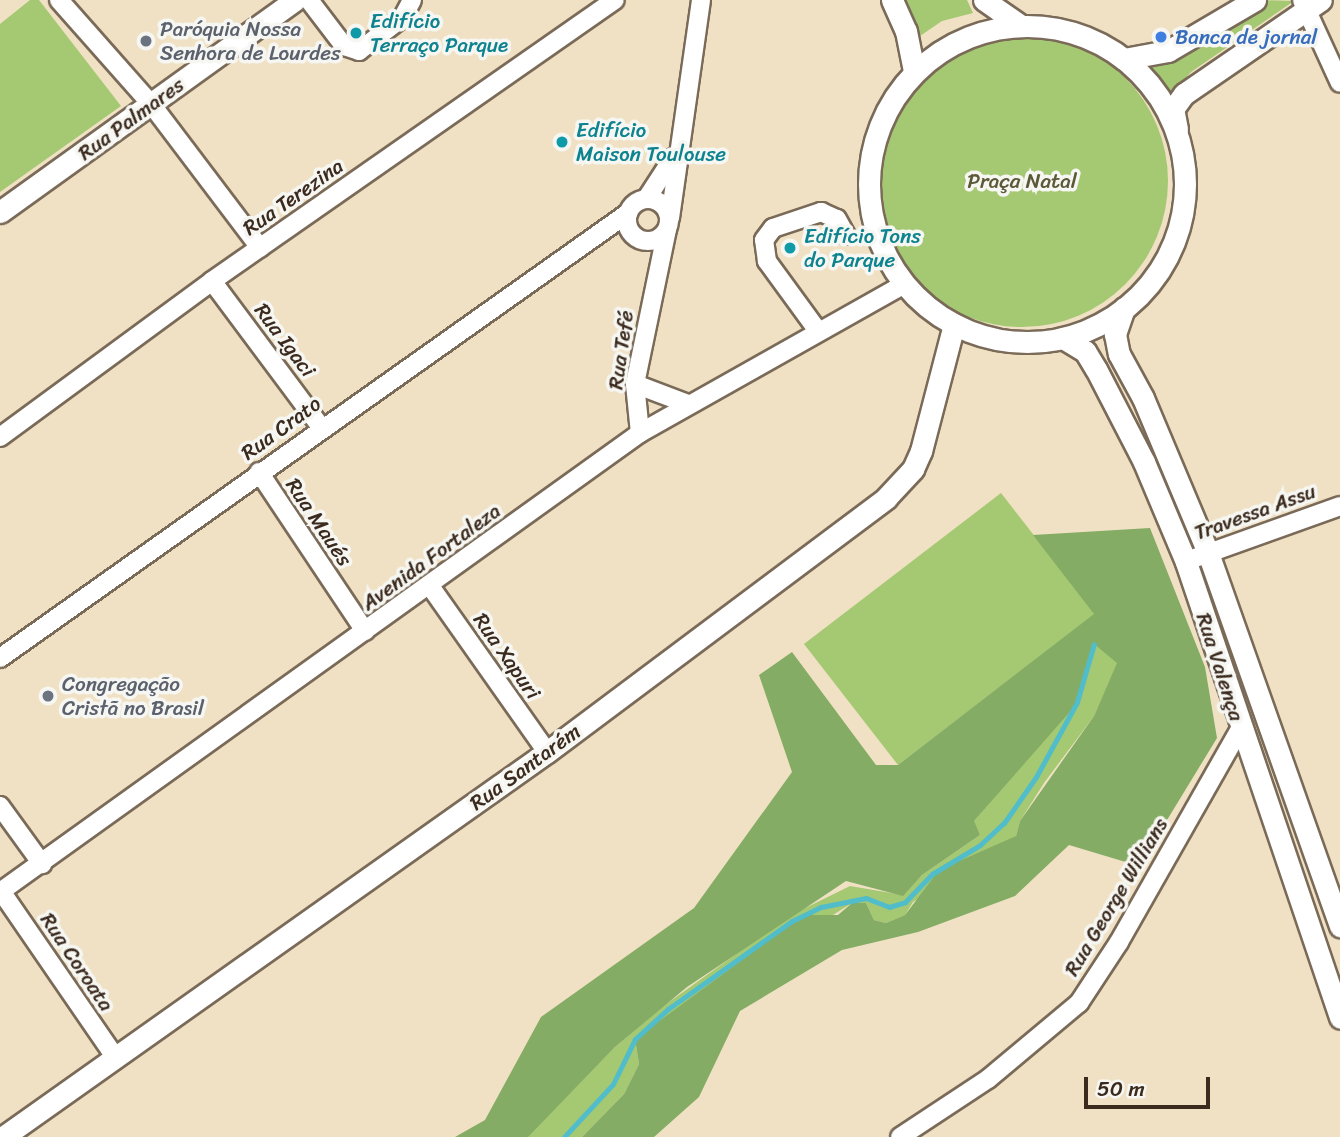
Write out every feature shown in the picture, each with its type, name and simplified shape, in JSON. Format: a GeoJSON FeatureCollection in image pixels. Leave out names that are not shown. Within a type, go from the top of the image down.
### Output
{"type":"FeatureCollection","features":[{"type":"Feature","properties":{"kind":"street"},"geometry":{"type":"LineString","coordinates":[[59,0],[152,105],[260,248]]}},
{"type":"Feature","properties":{"kind":"street","name":"Rua Palmares"},"geometry":{"type":"LineString","coordinates":[[0,212],[295,0]]}},
{"type":"Feature","properties":{"kind":"street"},"geometry":{"type":"LineString","coordinates":[[309,0],[344,46],[359,51],[403,17],[412,0]]}},
{"type":"Feature","properties":{"kind":"street","name":"Rua Terezina"},"geometry":{"type":"LineString","coordinates":[[0,438],[212,281],[615,0]]}},
{"type":"Feature","properties":{"kind":"street"},"geometry":{"type":"LineString","coordinates":[[892,0],[906,31],[914,71]]}},
{"type":"Feature","properties":{"kind":"street"},"geometry":{"type":"LineString","coordinates":[[984,0],[1020,25]]}},
{"type":"Feature","properties":{"kind":"street"},"geometry":{"type":"LineString","coordinates":[[1124,60],[1168,51],[1255,0]]}},
{"type":"Feature","properties":{"kind":"street","name":"Rua Tefé"},"geometry":{"type":"LineString","coordinates":[[640,433],[635,384],[668,224],[675,155],[699,2]]}},
{"type":"Feature","properties":{"kind":"street"},"geometry":{"type":"LineString","coordinates":[[1179,141],[1161,101],[1124,60],[1093,40],[1057,29],[1020,25],[981,32],[945,47],[914,71],[886,108],[870,152],[868,199],[880,244],[904,284],[954,324],[989,337],[1026,342],[1063,338],[1095,327],[1124,309],[1151,282],[1178,227],[1185,178],[1179,141],[1173,109],[1184,94],[1311,3],[1340,83]]}},
{"type":"Feature","properties":{"kind":"street","name":"Rua Tefé"},"geometry":{"type":"LineString","coordinates":[[647,198],[675,155]]}},
{"type":"Feature","properties":{"kind":"street"},"geometry":{"type":"LineString","coordinates":[[591,239],[640,239],[657,239],[668,224],[664,206],[647,198],[635,202],[628,213],[628,227],[640,239],[656,274]]}},
{"type":"Feature","properties":{"kind":"street"},"geometry":{"type":"LineString","coordinates":[[818,331],[767,261],[764,240],[773,228],[821,212],[837,219],[846,235]]}},
{"type":"Feature","properties":{"kind":"street","name":"Rua Crato"},"geometry":{"type":"LineString","coordinates":[[0,659],[321,427],[628,213]]}},
{"type":"Feature","properties":{"kind":"street","name":"Rua Igaci"},"geometry":{"type":"LineString","coordinates":[[212,281],[321,427]]}},
{"type":"Feature","properties":{"kind":"street","name":"Avenida Fortaleza"},"geometry":{"type":"LineString","coordinates":[[1,892],[640,433],[904,284]]}},
{"type":"Feature","properties":{"kind":"street","name":"Rua Valença"},"geometry":{"type":"LineString","coordinates":[[1124,309],[1115,334],[1119,354],[1143,398],[1208,553],[1335,894],[1340,926]]}},
{"type":"Feature","properties":{"kind":"street","name":"Rua Santarém"},"geometry":{"type":"LineString","coordinates":[[3,1137],[547,752],[886,498],[914,469],[954,324]]}},
{"type":"Feature","properties":{"kind":"street","name":"Rua Valença"},"geometry":{"type":"LineString","coordinates":[[1063,338],[1085,351],[1096,369],[1144,462],[1186,562],[1240,729],[1340,1018]]}},
{"type":"Feature","properties":{"kind":"street"},"geometry":{"type":"LineString","coordinates":[[635,384],[688,404]]}},
{"type":"Feature","properties":{"kind":"street","name":"Rua Maués"},"geometry":{"type":"LineString","coordinates":[[259,472],[365,631]]}},
{"type":"Feature","properties":{"kind":"street","name":"Travessa Assu"},"geometry":{"type":"LineString","coordinates":[[1186,562],[1340,506]]}},
{"type":"Feature","properties":{"kind":"street","name":"Rua Xapuri"},"geometry":{"type":"LineString","coordinates":[[430,586],[547,752]]}},
{"type":"Feature","properties":{"kind":"street","name":"Rua George Willians"},"geometry":{"type":"LineString","coordinates":[[900,1137],[988,1079],[1079,1003],[1119,942],[1240,729]]}},
{"type":"Feature","properties":{"kind":"street"},"geometry":{"type":"LineString","coordinates":[[0,806],[42,864]]}},
{"type":"Feature","properties":{"kind":"street","name":"Rua Coroata"},"geometry":{"type":"LineString","coordinates":[[1,892],[115,1058]]}},
{"type":"Feature","properties":{"kind":"green space"},"geometry":{"type":"Polygon","coordinates":[[[30,0],[39,0],[121,106],[0,192],[0,24],[30,0]]]}},
{"type":"Feature","properties":{"kind":"green space"},"geometry":{"type":"Polygon","coordinates":[[[903,0],[967,0],[973,13],[942,21],[920,36],[903,0]]]}},
{"type":"Feature","properties":{"kind":"green space"},"geometry":{"type":"Polygon","coordinates":[[[1258,0],[1294,1],[1191,72],[1165,101],[1140,65],[1258,0]]]}},
{"type":"Feature","properties":{"kind":"green space","name":"Praça Natal"},"geometry":{"type":"Polygon","coordinates":[[[1022,35],[1064,41],[1091,52],[1115,68],[1135,88],[1151,112],[1162,139],[1168,181],[1162,223],[1151,250],[1135,274],[1115,294],[1091,310],[1064,321],[1022,327],[980,321],[953,310],[929,294],[909,274],[893,250],[882,223],[876,181],[882,139],[893,112],[909,88],[929,68],[953,52],[980,41],[1022,35]]]}},
{"type":"Feature","properties":{"kind":"green space"},"geometry":{"type":"Polygon","coordinates":[[[1001,493],[1095,614],[898,765],[804,644],[1001,493]]]}},
{"type":"Feature","properties":{"kind":"green space"},"geometry":{"type":"Polygon","coordinates":[[[1150,528],[1205,667],[1217,738],[1139,866],[1069,845],[1015,896],[918,932],[842,950],[740,1011],[699,1097],[654,1137],[582,1137],[624,1094],[639,1064],[635,1039],[803,915],[838,915],[852,903],[866,903],[874,920],[886,923],[905,915],[939,870],[1016,836],[1020,821],[1094,716],[1117,663],[1094,644],[1075,706],[974,821],[980,835],[922,875],[903,896],[846,881],[687,987],[615,1047],[528,1137],[455,1137],[485,1120],[541,1017],[694,908],[792,772],[759,675],[792,652],[876,765],[898,765],[1094,614],[1033,535],[1150,528]]]}},
{"type":"Feature","properties":{"kind":"green space"},"geometry":{"type":"Polygon","coordinates":[[[1094,644],[1118,662],[1094,716],[1044,783],[1020,821],[1016,836],[913,902],[905,915],[886,923],[874,920],[866,903],[852,903],[635,1039],[639,1064],[624,1094],[582,1137],[527,1137],[615,1047],[662,1007],[791,915],[850,886],[903,895],[922,875],[980,835],[973,822],[1077,702],[1094,644]]]}},
{"type":"Feature","properties":{"kind":"waterway"},"geometry":{"type":"LineString","coordinates":[[564,1137],[613,1084],[635,1039],[668,1009],[792,921],[821,907],[866,898],[889,907],[905,902],[932,874],[980,845],[1004,823],[1036,777],[1077,702],[1094,644]]}},
{"type":"Feature","properties":{"kind":"place","name":"Edifício Terraço Parque"},"geometry":{"type":"Point","coordinates":[356,33]}},
{"type":"Feature","properties":{"kind":"place","name":"Banca de jornal"},"geometry":{"type":"Point","coordinates":[1161,37]}},
{"type":"Feature","properties":{"kind":"place","name":"Paróquia Nossa Senhora de Lourdes"},"geometry":{"type":"Point","coordinates":[146,41]}},
{"type":"Feature","properties":{"kind":"place","name":"Edifício Maison Toulouse"},"geometry":{"type":"Point","coordinates":[562,142]}},
{"type":"Feature","properties":{"kind":"place","name":"Edifício Tons do Parque"},"geometry":{"type":"Point","coordinates":[790,248]}},
{"type":"Feature","properties":{"kind":"place","name":"Congregação Cristã no Brasil"},"geometry":{"type":"Point","coordinates":[48,696]}}]}
